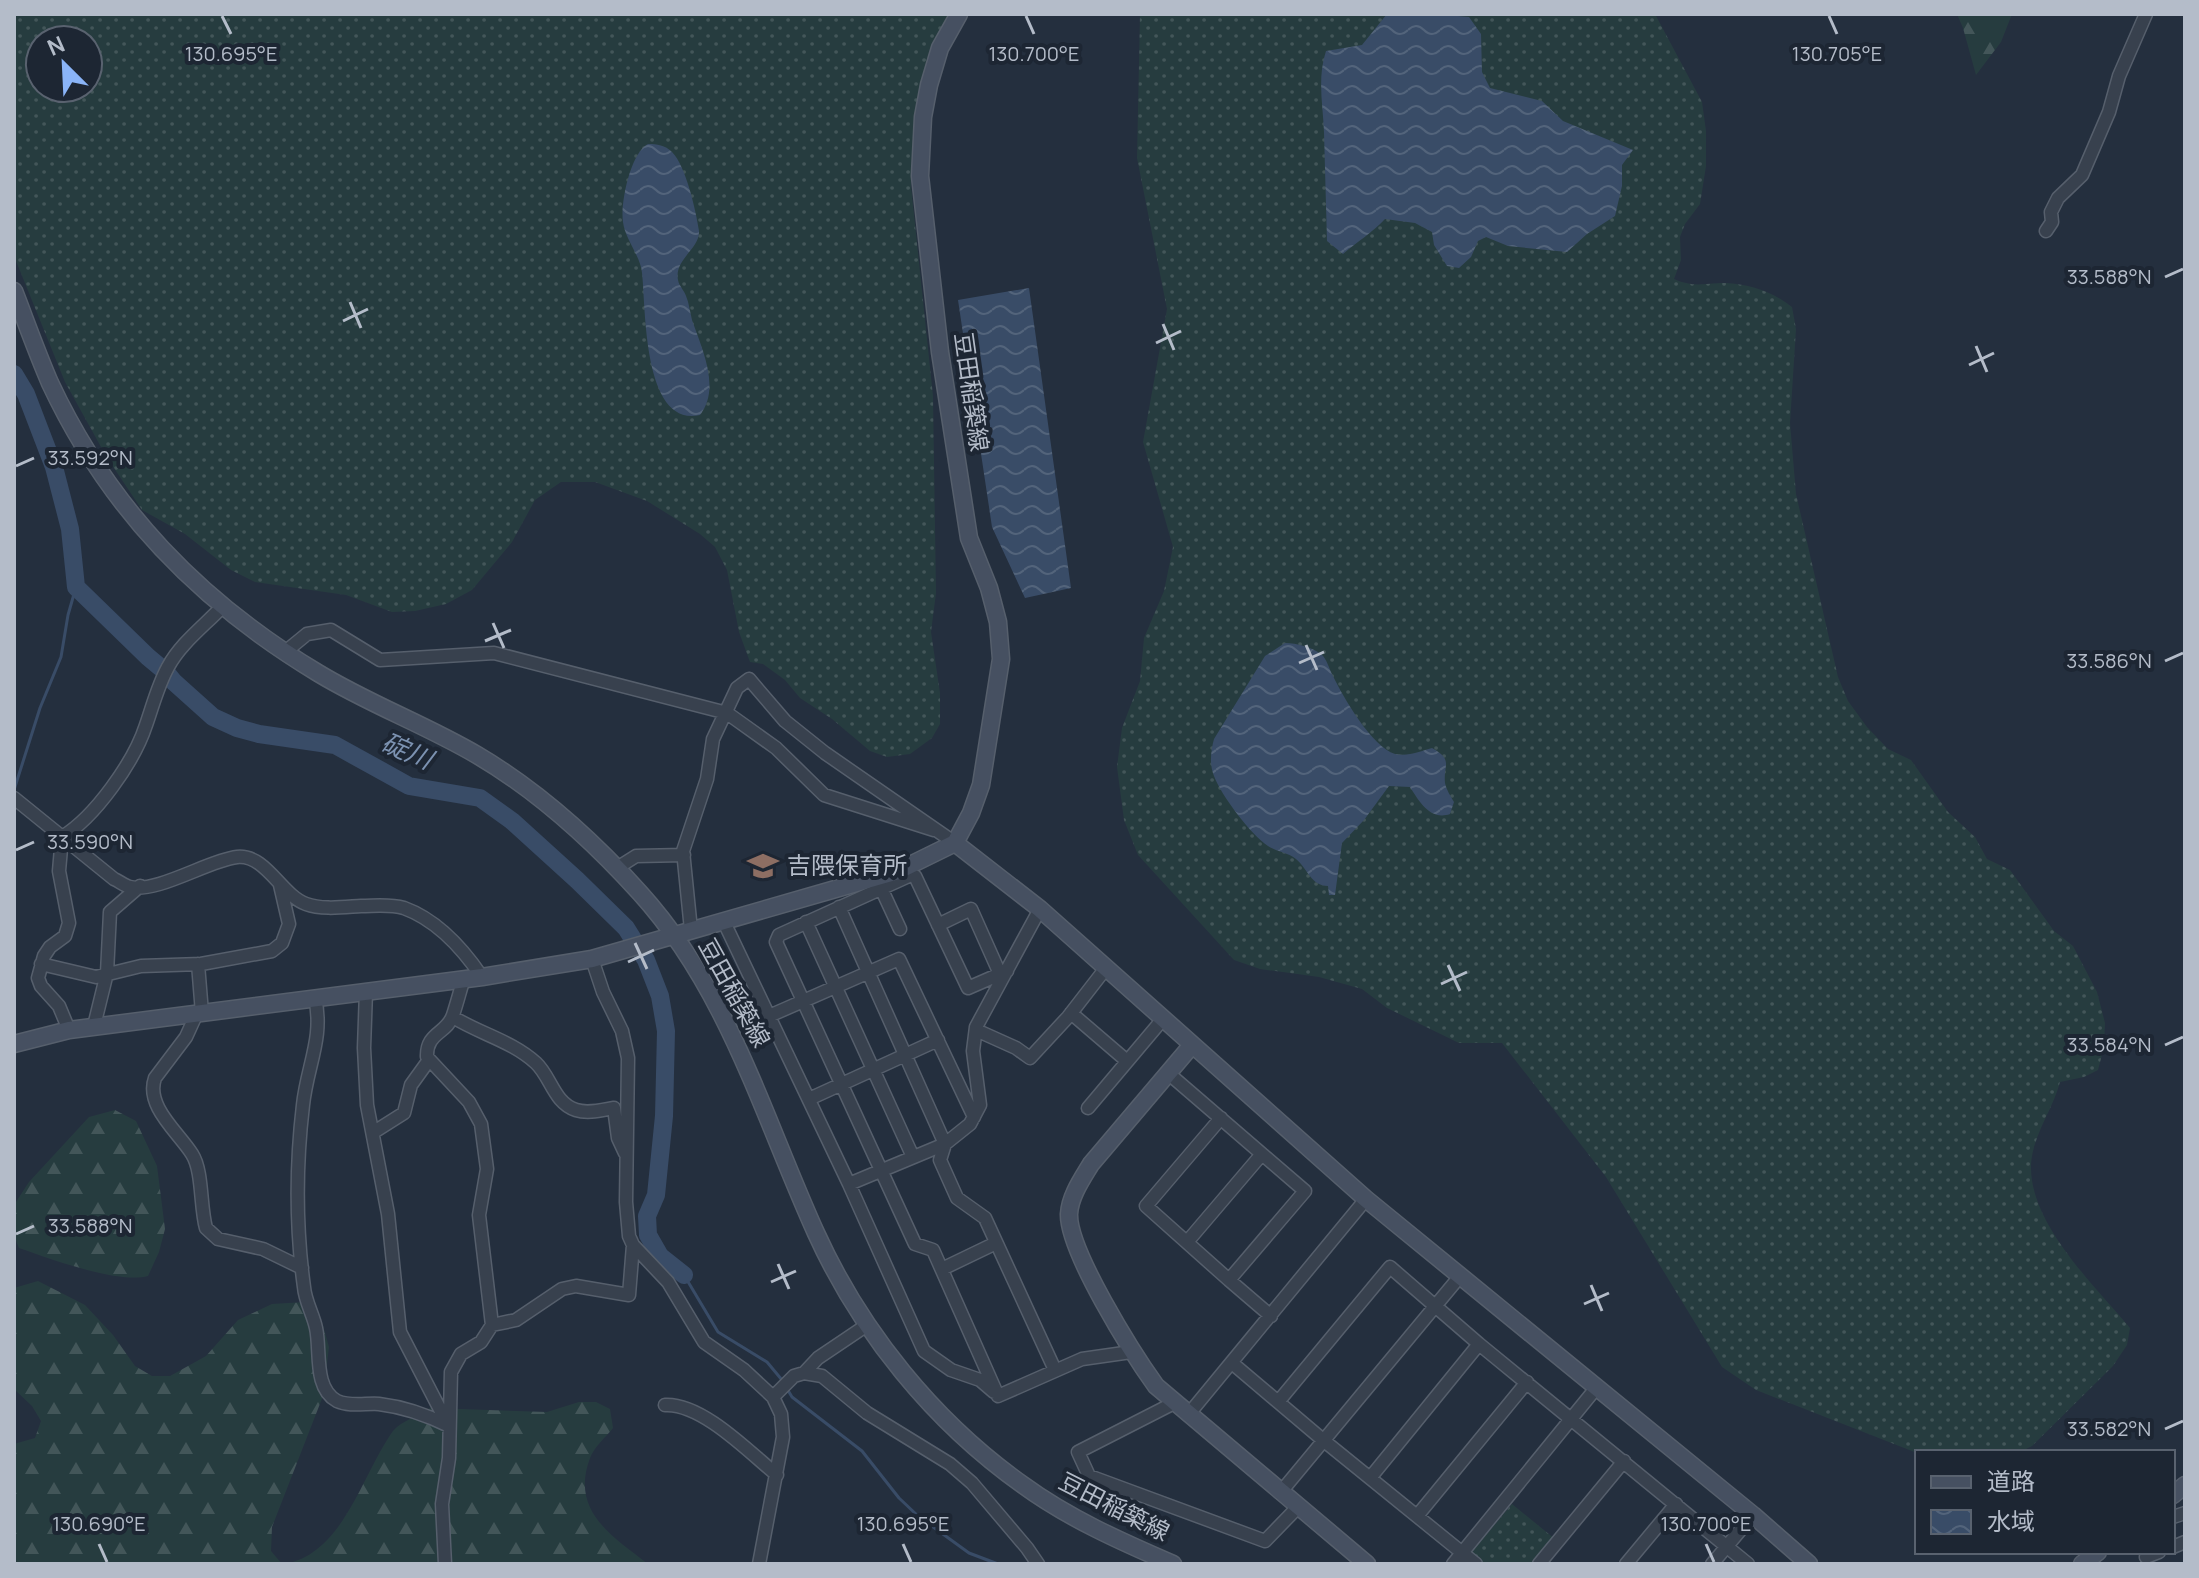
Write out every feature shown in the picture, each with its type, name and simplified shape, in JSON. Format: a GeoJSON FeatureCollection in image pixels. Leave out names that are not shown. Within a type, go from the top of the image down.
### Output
{"type":"FeatureCollection","features":[{"type":"Feature","properties":{"kind":"street","name":"豆田稲築線"},"geometry":{"type":"LineString","coordinates":[[959,14],[940,48],[929,85],[923,117],[920,176],[940,352],[969,538],[998,622],[1001,659],[981,785],[955,843],[910,870],[673,935],[695,966],[734,1036],[817,1236],[867,1325],[933,1407],[990,1460],[1027,1488],[1084,1522],[1173,1564]]}},
{"type":"Feature","properties":{"kind":"street"},"geometry":{"type":"LineString","coordinates":[[2046,231],[2052,222],[2051,212],[2058,198],[2082,175],[2146,14]]}},
{"type":"Feature","properties":{"kind":"street"},"geometry":{"type":"LineString","coordinates":[[14,291],[50,381],[86,447],[152,540],[222,607],[285,652],[321,675],[475,754],[516,780],[559,814],[617,868],[673,935],[592,959],[473,978],[94,1026],[14,1044]]}},
{"type":"Feature","properties":{"kind":"street"},"geometry":{"type":"LineString","coordinates":[[62,837],[80,827],[94,812],[146,727],[167,667],[222,607]]}},
{"type":"Feature","properties":{"kind":"street"},"geometry":{"type":"LineString","coordinates":[[285,652],[307,634],[331,630],[380,660],[494,653],[727,713],[776,748],[824,795],[934,830]]}},
{"type":"Feature","properties":{"kind":"street"},"geometry":{"type":"LineString","coordinates":[[691,930],[684,855],[707,779],[713,739],[737,688],[749,679],[785,721],[825,753],[955,843],[1040,909],[1366,1199],[1809,1564]]}},
{"type":"Feature","properties":{"kind":"street"},"geometry":{"type":"LineString","coordinates":[[14,798],[114,879],[131,887],[180,877],[235,857],[247,857],[306,905],[388,905],[405,909],[453,941],[473,978]]}},
{"type":"Feature","properties":{"kind":"street"},"geometry":{"type":"LineString","coordinates":[[62,837],[59,871],[69,930],[50,947],[38,978],[59,1006],[69,1030]]}},
{"type":"Feature","properties":{"kind":"street"},"geometry":{"type":"LineString","coordinates":[[617,868],[636,856],[684,855]]}},
{"type":"Feature","properties":{"kind":"street"},"geometry":{"type":"LineString","coordinates":[[998,1396],[933,1250],[915,1244],[776,942],[779,935],[881,888],[910,870],[968,988],[1003,972]]}},
{"type":"Feature","properties":{"kind":"street"},"geometry":{"type":"LineString","coordinates":[[41,964],[89,976],[106,976],[141,966],[198,964],[277,949],[289,924],[280,883]]}},
{"type":"Feature","properties":{"kind":"street"},"geometry":{"type":"LineString","coordinates":[[94,1026],[106,976],[110,912],[140,886]]}},
{"type":"Feature","properties":{"kind":"street"},"geometry":{"type":"LineString","coordinates":[[881,888],[900,929]]}},
{"type":"Feature","properties":{"kind":"street"},"geometry":{"type":"LineString","coordinates":[[839,907],[945,1144],[940,1160],[952,1191],[985,1218],[1055,1370]]}},
{"type":"Feature","properties":{"kind":"street"},"geometry":{"type":"LineString","coordinates":[[938,925],[971,909],[1003,972]]}},
{"type":"Feature","properties":{"kind":"street"},"geometry":{"type":"LineString","coordinates":[[849,1184],[945,1144],[970,1124],[980,1105],[973,1051],[976,1030],[1003,972],[1040,909]]}},
{"type":"Feature","properties":{"kind":"street"},"geometry":{"type":"LineString","coordinates":[[723,920],[849,1184],[924,1351],[951,1370],[980,1380],[998,1396]]}},
{"type":"Feature","properties":{"kind":"street"},"geometry":{"type":"LineString","coordinates":[[806,922],[913,1157]]}},
{"type":"Feature","properties":{"kind":"street"},"geometry":{"type":"LineString","coordinates":[[592,959],[603,992],[622,1031],[627,1053],[629,1236],[633,1245],[668,1282],[704,1342],[744,1370],[773,1397],[779,1407],[782,1424],[777,1475],[759,1564]]}},
{"type":"Feature","properties":{"kind":"street"},"geometry":{"type":"LineString","coordinates":[[769,1016],[899,959],[974,1117]]}},
{"type":"Feature","properties":{"kind":"street"},"geometry":{"type":"LineString","coordinates":[[198,964],[200,1013],[155,1078],[152,1086],[156,1103],[196,1161],[206,1228],[218,1239],[263,1249],[302,1268]]}},
{"type":"Feature","properties":{"kind":"street"},"geometry":{"type":"LineString","coordinates":[[976,1030],[1016,1048],[1030,1058],[1106,968]]}},
{"type":"Feature","properties":{"kind":"street"},"geometry":{"type":"LineString","coordinates":[[445,1564],[442,1504],[449,1458],[454,1363],[461,1354],[481,1342],[492,1325],[479,1215],[487,1169],[481,1124],[469,1102],[429,1060],[426,1046],[453,1017],[473,978]]}},
{"type":"Feature","properties":{"kind":"street"},"geometry":{"type":"LineString","coordinates":[[366,991],[367,1105],[388,1214],[400,1332],[449,1426]]}},
{"type":"Feature","properties":{"kind":"street"},"geometry":{"type":"LineString","coordinates":[[315,998],[319,1033],[303,1105],[299,1186],[304,1291],[316,1329],[320,1372],[329,1394],[337,1401],[409,1410],[449,1426]]}},
{"type":"Feature","properties":{"kind":"street"},"geometry":{"type":"LineString","coordinates":[[1071,1013],[1127,1061]]}},
{"type":"Feature","properties":{"kind":"street"},"geometry":{"type":"LineString","coordinates":[[453,1017],[491,1038],[512,1045],[538,1065],[565,1105],[586,1112],[614,1108],[618,1138],[627,1157]]}},
{"type":"Feature","properties":{"kind":"street"},"geometry":{"type":"LineString","coordinates":[[1088,1108],[1163,1019]]}},
{"type":"Feature","properties":{"kind":"street"},"geometry":{"type":"LineString","coordinates":[[809,1099],[938,1040]]}},
{"type":"Feature","properties":{"kind":"street"},"geometry":{"type":"LineString","coordinates":[[1192,1045],[1080,1181],[1069,1210],[1073,1241],[1131,1352],[1156,1386],[1367,1564]]}},
{"type":"Feature","properties":{"kind":"street"},"geometry":{"type":"LineString","coordinates":[[374,1132],[404,1113],[411,1085],[429,1060]]}},
{"type":"Feature","properties":{"kind":"street"},"geometry":{"type":"LineString","coordinates":[[1168,1073],[1305,1191],[1229,1280]]}},
{"type":"Feature","properties":{"kind":"street"},"geometry":{"type":"LineString","coordinates":[[1221,1118],[1146,1206],[1271,1316]]}},
{"type":"Feature","properties":{"kind":"street"},"geometry":{"type":"LineString","coordinates":[[1187,1242],[1262,1154]]}},
{"type":"Feature","properties":{"kind":"street"},"geometry":{"type":"LineString","coordinates":[[1188,1415],[1366,1199]]}},
{"type":"Feature","properties":{"kind":"street"},"geometry":{"type":"LineString","coordinates":[[942,1269],[996,1243]]}},
{"type":"Feature","properties":{"kind":"street"},"geometry":{"type":"LineString","coordinates":[[492,1325],[516,1320],[562,1289],[576,1286],[629,1295],[633,1245]]}},
{"type":"Feature","properties":{"kind":"street"},"geometry":{"type":"LineString","coordinates":[[1278,1402],[1390,1267],[1479,1344],[1748,1564]]}},
{"type":"Feature","properties":{"kind":"street"},"geometry":{"type":"LineString","coordinates":[[1280,1493],[1461,1275]]}},
{"type":"Feature","properties":{"kind":"street"},"geometry":{"type":"LineString","coordinates":[[773,1397],[786,1381],[804,1373],[818,1358],[867,1325]]}},
{"type":"Feature","properties":{"kind":"street"},"geometry":{"type":"LineString","coordinates":[[1370,1478],[1479,1344]]}},
{"type":"Feature","properties":{"kind":"street"},"geometry":{"type":"LineString","coordinates":[[998,1396],[1082,1359],[1131,1352]]}},
{"type":"Feature","properties":{"kind":"street"},"geometry":{"type":"LineString","coordinates":[[1232,1363],[1476,1564]]}},
{"type":"Feature","properties":{"kind":"street"},"geometry":{"type":"LineString","coordinates":[[804,1373],[822,1376],[867,1413],[950,1464],[972,1483],[1038,1564]]}},
{"type":"Feature","properties":{"kind":"street"},"geometry":{"type":"LineString","coordinates":[[1417,1516],[1527,1382]]}},
{"type":"Feature","properties":{"kind":"street"},"geometry":{"type":"LineString","coordinates":[[1453,1564],[1597,1387]]}},
{"type":"Feature","properties":{"kind":"street"},"geometry":{"type":"LineString","coordinates":[[1174,1403],[1078,1452],[1089,1476],[1265,1541],[1298,1507]]}},
{"type":"Feature","properties":{"kind":"street"},"geometry":{"type":"LineString","coordinates":[[665,1405],[675,1405],[702,1415],[777,1475]]}},
{"type":"Feature","properties":{"kind":"street"},"geometry":{"type":"LineString","coordinates":[[1539,1564],[1624,1461]]}},
{"type":"Feature","properties":{"kind":"street"},"geometry":{"type":"LineString","coordinates":[[1626,1564],[1676,1504]]}},
{"type":"Feature","properties":{"kind":"street"},"geometry":{"type":"LineString","coordinates":[[1712,1564],[1753,1515]]}},
{"type":"Feature","properties":{"kind":"green space"},"geometry":{"type":"Polygon","coordinates":[[[14,14],[952,14],[927,63],[918,96],[911,186],[933,396],[936,593],[931,632],[940,693],[940,724],[932,738],[910,754],[887,757],[870,751],[832,719],[800,698],[785,680],[763,664],[750,662],[739,632],[727,570],[715,547],[647,501],[595,482],[561,482],[535,500],[512,542],[472,590],[446,604],[392,612],[346,595],[255,582],[231,570],[185,534],[142,510],[106,456],[65,382],[14,256],[14,14]]]}},
{"type":"Feature","properties":{"kind":"green space"},"geometry":{"type":"Polygon","coordinates":[[[1140,14],[1655,14],[1702,102],[1706,131],[1706,166],[1700,204],[1685,224],[1680,237],[1681,260],[1674,279],[1694,284],[1725,283],[1752,287],[1792,307],[1796,329],[1790,423],[1796,494],[1838,677],[1848,701],[1888,749],[1911,760],[1948,812],[1975,837],[1987,859],[2010,870],[2054,931],[2073,946],[2097,992],[2105,1023],[2104,1047],[2098,1070],[2084,1077],[2060,1082],[2034,1147],[2031,1169],[2034,1190],[2054,1233],[2130,1328],[2127,1345],[2113,1366],[2032,1446],[2024,1450],[1915,1452],[1756,1390],[1722,1367],[1606,1177],[1502,1043],[1459,1043],[1387,1008],[1362,989],[1319,977],[1260,969],[1234,960],[1138,855],[1124,820],[1117,767],[1122,728],[1140,681],[1144,638],[1164,591],[1173,547],[1143,442],[1167,309],[1137,158],[1140,14]]]}},
{"type":"Feature","properties":{"kind":"green space"},"geometry":{"type":"Polygon","coordinates":[[[1957,14],[2012,14],[2001,42],[1976,75],[1963,28],[1957,14]]]}},
{"type":"Feature","properties":{"kind":"green space"},"geometry":{"type":"Polygon","coordinates":[[[115,1110],[136,1121],[157,1166],[165,1229],[148,1276],[119,1277],[66,1264],[19,1248],[14,1236],[14,1205],[29,1182],[89,1117],[115,1110]]]}},
{"type":"Feature","properties":{"kind":"green space"},"geometry":{"type":"Polygon","coordinates":[[[38,1281],[85,1305],[113,1335],[135,1366],[152,1376],[170,1376],[206,1356],[238,1320],[272,1304],[305,1302],[323,1326],[329,1347],[323,1396],[272,1527],[271,1551],[282,1564],[14,1564],[14,1444],[35,1438],[41,1421],[32,1406],[14,1389],[14,1288],[38,1281]]]}},
{"type":"Feature","properties":{"kind":"green space"},"geometry":{"type":"Polygon","coordinates":[[[579,1402],[596,1402],[610,1409],[613,1428],[590,1458],[585,1477],[590,1507],[609,1532],[648,1564],[285,1564],[305,1557],[322,1545],[337,1528],[393,1431],[405,1421],[430,1408],[547,1412],[579,1402]]]}},
{"type":"Feature","properties":{"kind":"green space"},"geometry":{"type":"Polygon","coordinates":[[[1512,1504],[1555,1539],[1535,1564],[1485,1564],[1471,1553],[1512,1504]]]}},
{"type":"Feature","properties":{"kind":"water"},"geometry":{"type":"Polygon","coordinates":[[[1387,14],[1469,17],[1481,34],[1482,72],[1490,88],[1542,101],[1563,121],[1633,150],[1622,165],[1622,186],[1615,216],[1567,252],[1508,246],[1486,237],[1478,241],[1471,257],[1459,268],[1447,266],[1434,245],[1432,232],[1415,223],[1385,219],[1343,254],[1327,241],[1321,82],[1323,61],[1326,51],[1362,45],[1387,14]]]}},
{"type":"Feature","properties":{"kind":"water"},"geometry":{"type":"Polygon","coordinates":[[[648,144],[667,148],[677,159],[690,189],[698,222],[696,243],[683,260],[678,273],[708,368],[709,393],[700,415],[681,414],[667,403],[657,384],[647,336],[641,267],[623,222],[628,179],[636,157],[648,144]]]}},
{"type":"Feature","properties":{"kind":"water"},"geometry":{"type":"Polygon","coordinates":[[[1029,288],[1071,588],[1025,598],[992,527],[958,300],[1029,288]]]}},
{"type":"Feature","properties":{"kind":"water"},"geometry":{"type":"Polygon","coordinates":[[[1285,643],[1308,647],[1323,656],[1359,720],[1386,750],[1405,755],[1432,748],[1443,756],[1446,785],[1454,802],[1450,814],[1437,815],[1426,808],[1410,787],[1389,786],[1342,843],[1335,895],[1329,895],[1328,886],[1314,880],[1296,859],[1268,846],[1253,833],[1223,793],[1211,767],[1214,739],[1265,656],[1285,643]]]}},
{"type":"Feature","properties":{"kind":"waterway","name":"碇川"},"geometry":{"type":"LineString","coordinates":[[14,374],[26,394],[54,467],[70,529],[76,587],[174,682],[213,717],[237,728],[335,745],[409,786],[480,798],[512,821],[626,928],[646,960],[660,996],[666,1031],[664,1116],[656,1195],[647,1216],[648,1235],[660,1256],[684,1275]]}},
{"type":"Feature","properties":{"kind":"waterway"},"geometry":{"type":"LineString","coordinates":[[14,790],[40,708],[61,657],[76,587]]}},
{"type":"Feature","properties":{"kind":"waterway"},"geometry":{"type":"LineString","coordinates":[[684,1275],[718,1332],[767,1362],[782,1380]]}},
{"type":"Feature","properties":{"kind":"waterway"},"geometry":{"type":"LineString","coordinates":[[786,1387],[792,1397],[862,1451],[899,1498],[918,1516],[969,1553],[998,1564]]}},
{"type":"Feature","properties":{"kind":"place","name":"吉隈保育所"},"geometry":{"type":"Point","coordinates":[763,866]}}]}
